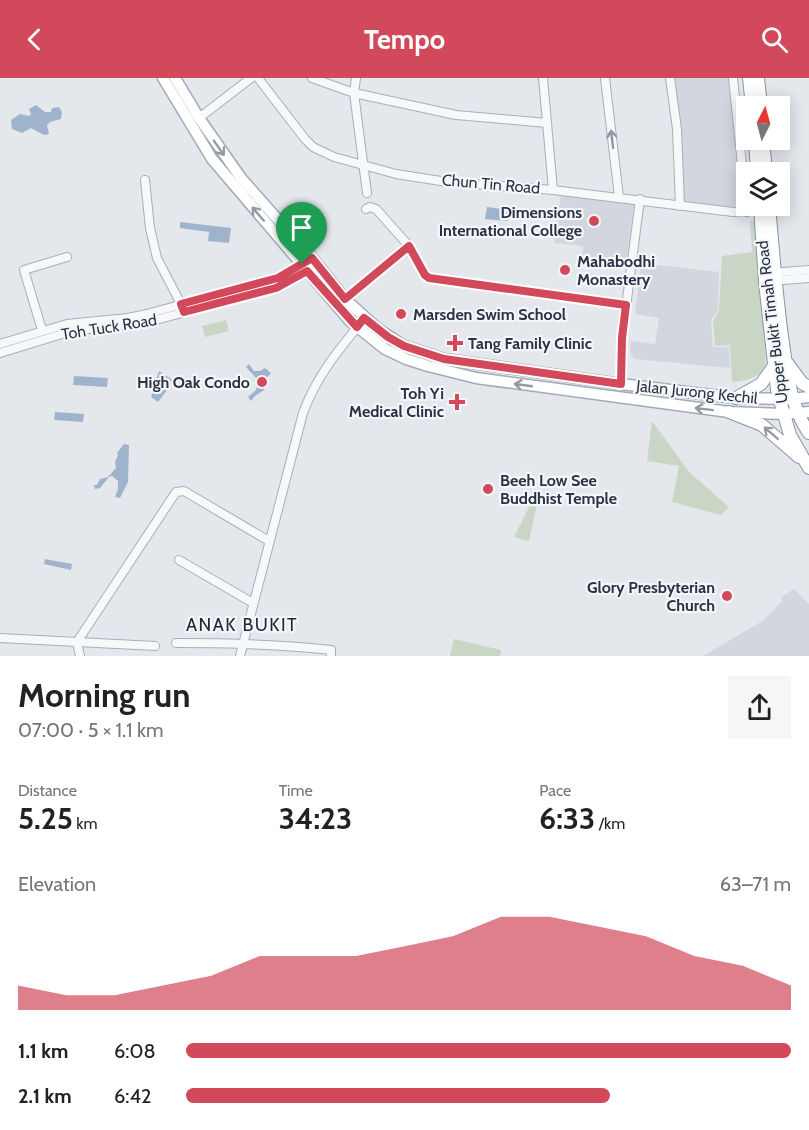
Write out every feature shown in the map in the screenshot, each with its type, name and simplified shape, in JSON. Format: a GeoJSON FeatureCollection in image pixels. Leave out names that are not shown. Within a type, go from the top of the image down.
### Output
{"type":"FeatureCollection","features":[{"type":"Feature","properties":{"kind":"highway"},"geometry":{"type":"LineString","coordinates":[[749,78],[751,96]]}},
{"type":"Feature","properties":{"kind":"highway"},"geometry":{"type":"LineString","coordinates":[[758,78],[760,96]]}},
{"type":"Feature","properties":{"kind":"highway","name":"Upper Bukit Timah Road"},"geometry":{"type":"LineString","coordinates":[[764,216],[786,399],[784,414],[790,435],[808,466]]}},
{"type":"Feature","properties":{"kind":"highway"},"geometry":{"type":"LineString","coordinates":[[736,398],[761,384],[780,363],[809,387]]}},
{"type":"Feature","properties":{"kind":"highway","name":"Upper Bukit Timah Road"},"geometry":{"type":"LineString","coordinates":[[786,399],[803,413],[809,433]]}},
{"type":"Feature","properties":{"kind":"highway"},"geometry":{"type":"LineString","coordinates":[[729,412],[762,426],[808,466]]}},
{"type":"Feature","properties":{"kind":"main road","name":"Jalan Jurong Kechil"},"geometry":{"type":"LineString","coordinates":[[163,78],[212,159],[305,267],[357,327],[385,348],[406,359],[476,378],[729,412],[803,413]]}},
{"type":"Feature","properties":{"kind":"main road","name":"Jalan Jurong Kechil"},"geometry":{"type":"LineString","coordinates":[[175,78],[199,118],[241,178],[315,261],[345,299],[364,318],[388,337],[404,346],[444,359],[621,384],[736,398],[809,397]]}},
{"type":"Feature","properties":{"kind":"street"},"geometry":{"type":"LineString","coordinates":[[199,118],[251,78]]}},
{"type":"Feature","properties":{"kind":"street","name":"Chun Tin Road"},"geometry":{"type":"LineString","coordinates":[[258,78],[313,147],[334,157],[396,174],[447,182],[553,190],[736,211]]}},
{"type":"Feature","properties":{"kind":"street"},"geometry":{"type":"LineString","coordinates":[[312,78],[354,93],[456,115],[547,123]]}},
{"type":"Feature","properties":{"kind":"street"},"geometry":{"type":"LineString","coordinates":[[356,78],[354,93],[362,164],[368,193]]}},
{"type":"Feature","properties":{"kind":"street"},"geometry":{"type":"LineString","coordinates":[[543,78],[553,190]]}},
{"type":"Feature","properties":{"kind":"street"},"geometry":{"type":"LineString","coordinates":[[605,78],[619,197]]}},
{"type":"Feature","properties":{"kind":"street"},"geometry":{"type":"LineString","coordinates":[[670,78],[677,129],[680,206]]}},
{"type":"Feature","properties":{"kind":"street"},"geometry":{"type":"LineString","coordinates":[[733,78],[742,162]]}},
{"type":"Feature","properties":{"kind":"street"},"geometry":{"type":"LineString","coordinates":[[145,180],[150,228],[157,258],[182,308]]}},
{"type":"Feature","properties":{"kind":"street"},"geometry":{"type":"LineString","coordinates":[[621,384],[622,338],[639,199]]}},
{"type":"Feature","properties":{"kind":"street"},"geometry":{"type":"LineString","coordinates":[[366,209],[370,207],[376,209],[409,246],[425,275],[429,278],[626,305]]}},
{"type":"Feature","properties":{"kind":"street"},"geometry":{"type":"LineString","coordinates":[[345,299],[409,246]]}},
{"type":"Feature","properties":{"kind":"street","name":"Toh Tuck Road"},"geometry":{"type":"LineString","coordinates":[[42,330],[24,270],[66,256]]}},
{"type":"Feature","properties":{"kind":"street","name":"Toh Tuck Road"},"geometry":{"type":"LineString","coordinates":[[0,344],[42,330],[77,323],[128,318],[276,288],[315,261]]}},
{"type":"Feature","properties":{"kind":"street"},"geometry":{"type":"LineString","coordinates":[[770,277],[809,270]]}},
{"type":"Feature","properties":{"kind":"street"},"geometry":{"type":"LineString","coordinates":[[770,277],[809,278]]}},
{"type":"Feature","properties":{"kind":"street","name":"Toh Tuck Road"},"geometry":{"type":"LineString","coordinates":[[0,353],[72,331],[130,325],[182,308]]}},
{"type":"Feature","properties":{"kind":"street"},"geometry":{"type":"LineString","coordinates":[[240,656],[310,395],[332,357],[364,318]]}},
{"type":"Feature","properties":{"kind":"street"},"geometry":{"type":"LineString","coordinates":[[80,656],[77,642],[176,492],[184,491],[269,541]]}},
{"type":"Feature","properties":{"kind":"street"},"geometry":{"type":"LineString","coordinates":[[179,560],[253,603]]}},
{"type":"Feature","properties":{"kind":"street"},"geometry":{"type":"LineString","coordinates":[[0,638],[154,646]]}},
{"type":"Feature","properties":{"kind":"street"},"geometry":{"type":"LineString","coordinates":[[176,643],[289,646],[331,650],[331,656]]}},
{"type":"Feature","properties":{"kind":"street"},"geometry":{"type":"LineString","coordinates":[[287,656],[289,646]]}},
{"type":"Feature","properties":{"kind":"shaded area"},"geometry":{"type":"Polygon","coordinates":[[[670,78],[732,78],[736,150],[738,150],[739,162],[736,162],[736,207],[679,203],[670,78]]]}},
{"type":"Feature","properties":{"kind":"shaded area","name":"Dimensions International College"},"geometry":{"type":"Polygon","coordinates":[[[561,194],[634,203],[626,263],[582,257],[583,246],[554,243],[561,194]]]}},
{"type":"Feature","properties":{"kind":"shaded area"},"geometry":{"type":"Polygon","coordinates":[[[641,263],[719,272],[718,310],[711,321],[713,347],[729,347],[730,368],[634,359],[630,352],[631,341],[655,344],[659,318],[635,314],[641,263]]]}},
{"type":"Feature","properties":{"kind":"shaded area"},"geometry":{"type":"Polygon","coordinates":[[[794,589],[809,604],[809,656],[703,656],[764,620],[783,600],[781,597],[794,589]]]}},
{"type":"Feature","properties":{"kind":"green space"},"geometry":{"type":"Polygon","coordinates":[[[750,221],[755,221],[761,229],[766,369],[758,375],[732,382],[730,345],[715,346],[713,321],[719,311],[722,256],[752,252],[750,221]]]}},
{"type":"Feature","properties":{"kind":"green space"},"geometry":{"type":"Polygon","coordinates":[[[226,320],[229,331],[205,337],[202,326],[226,320]]]}},
{"type":"Feature","properties":{"kind":"green space"},"geometry":{"type":"Polygon","coordinates":[[[652,421],[690,473],[729,507],[721,515],[672,502],[679,466],[647,461],[652,421]]]}},
{"type":"Feature","properties":{"kind":"green space"},"geometry":{"type":"Polygon","coordinates":[[[531,503],[537,505],[529,541],[514,537],[531,503]]]}},
{"type":"Feature","properties":{"kind":"green space"},"geometry":{"type":"Polygon","coordinates":[[[454,639],[501,650],[500,656],[450,656],[454,639]]]}},
{"type":"Feature","properties":{"kind":"water"},"geometry":{"type":"Polygon","coordinates":[[[36,105],[45,112],[51,112],[52,108],[59,107],[62,112],[61,119],[47,125],[49,134],[44,135],[31,128],[22,133],[12,129],[11,120],[20,114],[29,116],[31,114],[29,109],[36,105]]]}},
{"type":"Feature","properties":{"kind":"water"},"geometry":{"type":"Polygon","coordinates":[[[487,207],[509,210],[508,221],[485,219],[487,207]]]}},
{"type":"Feature","properties":{"kind":"water"},"geometry":{"type":"Polygon","coordinates":[[[180,222],[231,228],[229,243],[208,241],[209,232],[180,228],[180,222]]]}},
{"type":"Feature","properties":{"kind":"water","name":"High Oak Condo"},"geometry":{"type":"Polygon","coordinates":[[[249,364],[254,371],[265,368],[271,373],[266,379],[264,390],[251,401],[248,397],[256,390],[258,383],[246,367],[249,364]]]}},
{"type":"Feature","properties":{"kind":"water"},"geometry":{"type":"Polygon","coordinates":[[[159,371],[174,381],[158,402],[151,397],[159,371]]]}},
{"type":"Feature","properties":{"kind":"water"},"geometry":{"type":"Polygon","coordinates":[[[74,376],[108,378],[107,387],[73,385],[74,376]]]}},
{"type":"Feature","properties":{"kind":"water"},"geometry":{"type":"Polygon","coordinates":[[[55,412],[84,414],[83,422],[54,420],[55,412]]]}},
{"type":"Feature","properties":{"kind":"water"},"geometry":{"type":"Polygon","coordinates":[[[124,444],[129,445],[128,482],[120,498],[115,497],[118,481],[112,476],[100,488],[95,489],[94,485],[97,485],[100,479],[108,477],[116,468],[117,453],[124,444]]]}},
{"type":"Feature","properties":{"kind":"water"},"geometry":{"type":"Polygon","coordinates":[[[45,559],[72,564],[71,570],[44,564],[45,559]]]}},
{"type":"Feature","properties":{"kind":"place","name":"Dimensions International College"},"geometry":{"type":"Point","coordinates":[594,221]}},
{"type":"Feature","properties":{"kind":"place","name":"Mahabodhi Monastery"},"geometry":{"type":"Point","coordinates":[565,270]}},
{"type":"Feature","properties":{"kind":"place","name":"Marsden Swim School"},"geometry":{"type":"Point","coordinates":[401,314]}},
{"type":"Feature","properties":{"kind":"place","name":"Tang Family Clinic"},"geometry":{"type":"Point","coordinates":[455,343]}},
{"type":"Feature","properties":{"kind":"place","name":"High Oak Condo"},"geometry":{"type":"Point","coordinates":[262,382]}},
{"type":"Feature","properties":{"kind":"place","name":"Toh Yi Medical Clinic"},"geometry":{"type":"Point","coordinates":[457,402]}},
{"type":"Feature","properties":{"kind":"place","name":"Beeh Low See Buddhist Temple"},"geometry":{"type":"Point","coordinates":[488,489]}},
{"type":"Feature","properties":{"kind":"place","name":"Glory Presbyterian Church"},"geometry":{"type":"Point","coordinates":[727,596]}},
{"type":"Feature","properties":{"kind":"district","name":"ANAK BUKIT"},"geometry":{"type":"Point","coordinates":[242,625]}},
{"type":"Feature","properties":{"kind":"route"},"geometry":{"type":"LineString","coordinates":[[409,246],[425,275],[429,278],[626,305],[622,338],[621,384],[493,367],[444,359],[419,352],[388,337],[364,318],[357,327],[307,271],[276,288],[184,312],[181,304],[278,278],[302,264],[312,258],[345,299],[409,246]]}}]}
